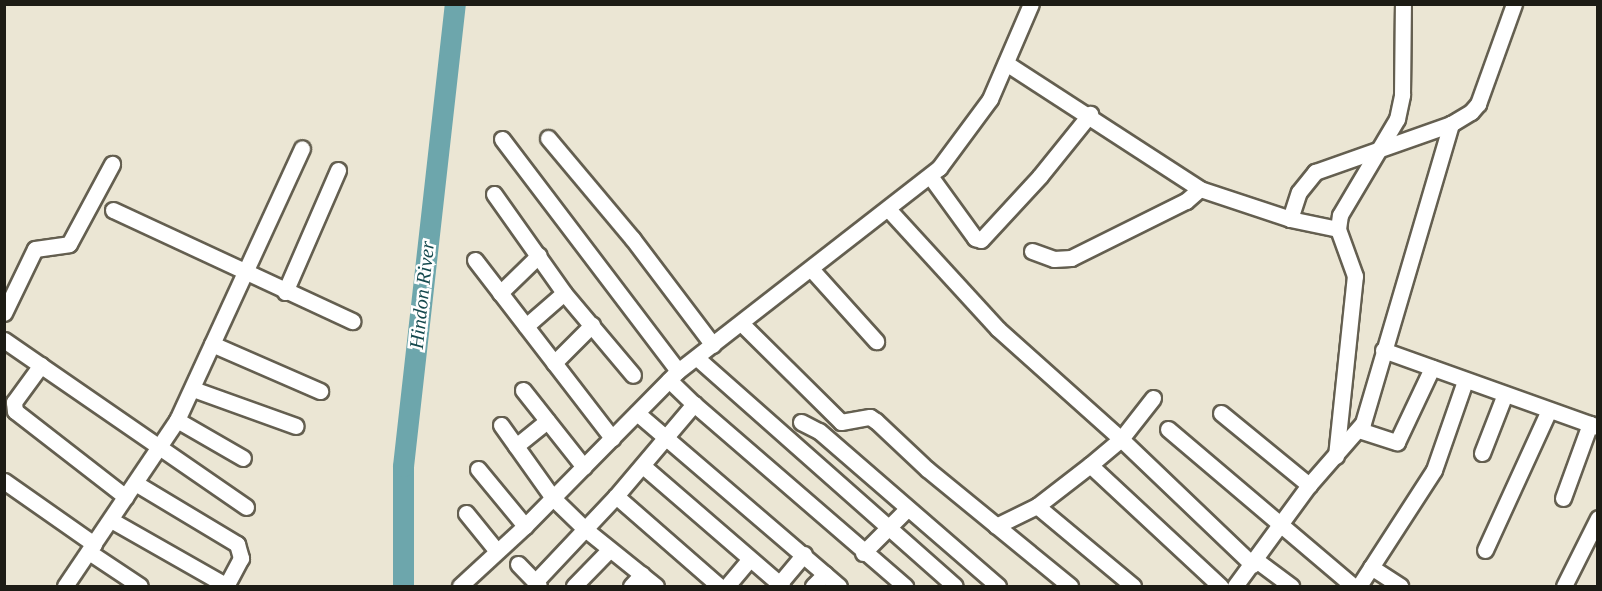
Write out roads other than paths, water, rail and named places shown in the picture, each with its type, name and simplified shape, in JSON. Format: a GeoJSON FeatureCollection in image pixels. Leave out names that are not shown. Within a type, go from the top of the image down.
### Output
{"type":"FeatureCollection","features":[{"type":"Feature","properties":{"kind":"street"},"geometry":{"type":"LineString","coordinates":[[459,586],[525,526],[674,375],[930,176],[981,115],[1031,4]]}},
{"type":"Feature","properties":{"kind":"street"},"geometry":{"type":"LineString","coordinates":[[1336,456],[1355,276],[1338,229],[1344,205],[1380,151],[1397,119],[1402,95],[1403,4]]}},
{"type":"Feature","properties":{"kind":"street"},"geometry":{"type":"LineString","coordinates":[[1290,219],[1299,192],[1315,172],[1351,157],[1380,151],[1451,124],[1478,105],[1514,4]]}},
{"type":"Feature","properties":{"kind":"street"},"geometry":{"type":"LineString","coordinates":[[1006,63],[1090,114],[1200,189],[1290,219],[1338,229]]}},
{"type":"Feature","properties":{"kind":"street"},"geometry":{"type":"LineString","coordinates":[[930,176],[975,238],[981,240],[1040,176],[1090,114]]}},
{"type":"Feature","properties":{"kind":"street"},"geometry":{"type":"LineString","coordinates":[[1235,586],[1255,562],[1309,485],[1359,430],[1371,403],[1383,350],[1451,124]]}},
{"type":"Feature","properties":{"kind":"street"},"geometry":{"type":"LineString","coordinates":[[548,138],[632,238],[713,345]]}},
{"type":"Feature","properties":{"kind":"street"},"geometry":{"type":"LineString","coordinates":[[502,139],[694,404],[863,553],[905,586]]}},
{"type":"Feature","properties":{"kind":"street"},"geometry":{"type":"LineString","coordinates":[[65,586],[177,420],[302,148]]}},
{"type":"Feature","properties":{"kind":"street"},"geometry":{"type":"LineString","coordinates":[[4,313],[35,249],[40,245],[59,248],[69,244],[112,164]]}},
{"type":"Feature","properties":{"kind":"street"},"geometry":{"type":"LineString","coordinates":[[285,292],[338,170]]}},
{"type":"Feature","properties":{"kind":"street"},"geometry":{"type":"LineString","coordinates":[[1032,251],[1054,259],[1071,258],[1185,201],[1200,189]]}},
{"type":"Feature","properties":{"kind":"street"},"geometry":{"type":"LineString","coordinates":[[494,194],[564,293],[633,375]]}},
{"type":"Feature","properties":{"kind":"street"},"geometry":{"type":"LineString","coordinates":[[113,210],[244,274],[352,321]]}},
{"type":"Feature","properties":{"kind":"street"},"geometry":{"type":"LineString","coordinates":[[889,210],[998,329],[1255,562],[1291,586]]}},
{"type":"Feature","properties":{"kind":"street"},"geometry":{"type":"LineString","coordinates":[[500,293],[539,255]]}},
{"type":"Feature","properties":{"kind":"street"},"geometry":{"type":"LineString","coordinates":[[476,260],[612,438]]}},
{"type":"Feature","properties":{"kind":"street"},"geometry":{"type":"LineString","coordinates":[[812,270],[876,341]]}},
{"type":"Feature","properties":{"kind":"street"},"geometry":{"type":"LineString","coordinates":[[526,326],[564,293]]}},
{"type":"Feature","properties":{"kind":"street"},"geometry":{"type":"LineString","coordinates":[[742,324],[812,397],[841,423],[870,417],[876,421],[996,526],[1070,586]]}},
{"type":"Feature","properties":{"kind":"street"},"geometry":{"type":"LineString","coordinates":[[554,363],[592,325]]}},
{"type":"Feature","properties":{"kind":"street"},"geometry":{"type":"LineString","coordinates":[[4,340],[161,446],[246,507]]}},
{"type":"Feature","properties":{"kind":"street"},"geometry":{"type":"LineString","coordinates":[[212,345],[320,392]]}},
{"type":"Feature","properties":{"kind":"street"},"geometry":{"type":"LineString","coordinates":[[1383,350],[1594,426],[1563,498]]}},
{"type":"Feature","properties":{"kind":"street"},"geometry":{"type":"LineString","coordinates":[[697,358],[954,586],[970,564]]}},
{"type":"Feature","properties":{"kind":"street"},"geometry":{"type":"LineString","coordinates":[[41,365],[14,402],[15,411],[126,497]]}},
{"type":"Feature","properties":{"kind":"street"},"geometry":{"type":"LineString","coordinates":[[1359,430],[1397,442],[1432,368]]}},
{"type":"Feature","properties":{"kind":"street"},"geometry":{"type":"LineString","coordinates":[[1359,586],[1434,470],[1465,381]]}},
{"type":"Feature","properties":{"kind":"street"},"geometry":{"type":"LineString","coordinates":[[193,389],[296,426]]}},
{"type":"Feature","properties":{"kind":"street"},"geometry":{"type":"LineString","coordinates":[[523,390],[584,467]]}},
{"type":"Feature","properties":{"kind":"street"},"geometry":{"type":"LineString","coordinates":[[1482,453],[1505,394]]}},
{"type":"Feature","properties":{"kind":"street"},"geometry":{"type":"LineString","coordinates":[[790,439],[801,422],[803,408],[812,397]]}},
{"type":"Feature","properties":{"kind":"street"},"geometry":{"type":"LineString","coordinates":[[996,526],[1036,506],[1090,465],[1121,439],[1153,398]]}},
{"type":"Feature","properties":{"kind":"street"},"geometry":{"type":"LineString","coordinates":[[518,564],[537,584],[643,466],[694,404]]}},
{"type":"Feature","properties":{"kind":"street"},"geometry":{"type":"LineString","coordinates":[[1485,550],[1549,410]]}},
{"type":"Feature","properties":{"kind":"street"},"geometry":{"type":"LineString","coordinates":[[637,412],[839,586]]}},
{"type":"Feature","properties":{"kind":"street"},"geometry":{"type":"LineString","coordinates":[[1221,413],[1309,485]]}},
{"type":"Feature","properties":{"kind":"street"},"geometry":{"type":"LineString","coordinates":[[177,420],[243,458]]}},
{"type":"Feature","properties":{"kind":"street"},"geometry":{"type":"LineString","coordinates":[[516,446],[547,421]]}},
{"type":"Feature","properties":{"kind":"street"},"geometry":{"type":"LineString","coordinates":[[801,422],[819,431],[906,510],[998,586]]}},
{"type":"Feature","properties":{"kind":"street"},"geometry":{"type":"LineString","coordinates":[[501,425],[553,498],[609,550],[656,586]]}},
{"type":"Feature","properties":{"kind":"street"},"geometry":{"type":"LineString","coordinates":[[1168,429],[1280,527],[1353,586]]}},
{"type":"Feature","properties":{"kind":"street"},"geometry":{"type":"LineString","coordinates":[[1090,465],[1220,586]]}},
{"type":"Feature","properties":{"kind":"street"},"geometry":{"type":"LineString","coordinates":[[643,466],[749,560],[781,585],[804,554]]}},
{"type":"Feature","properties":{"kind":"street"},"geometry":{"type":"LineString","coordinates":[[478,470],[525,526]]}},
{"type":"Feature","properties":{"kind":"street"},"geometry":{"type":"LineString","coordinates":[[4,481],[140,586]]}},
{"type":"Feature","properties":{"kind":"street"},"geometry":{"type":"LineString","coordinates":[[111,520],[227,586],[241,558],[237,544],[136,483]]}},
{"type":"Feature","properties":{"kind":"street"},"geometry":{"type":"LineString","coordinates":[[616,496],[719,586]]}},
{"type":"Feature","properties":{"kind":"street"},"geometry":{"type":"LineString","coordinates":[[1036,506],[1133,586]]}},
{"type":"Feature","properties":{"kind":"street"},"geometry":{"type":"LineString","coordinates":[[863,553],[906,510]]}},
{"type":"Feature","properties":{"kind":"street"},"geometry":{"type":"LineString","coordinates":[[466,513],[496,550]]}},
{"type":"Feature","properties":{"kind":"street"},"geometry":{"type":"LineString","coordinates":[[1564,586],[1598,518]]}},
{"type":"Feature","properties":{"kind":"street"},"geometry":{"type":"LineString","coordinates":[[574,586],[609,550]]}},
{"type":"Feature","properties":{"kind":"street"},"geometry":{"type":"LineString","coordinates":[[727,586],[749,560]]}},
{"type":"Feature","properties":{"kind":"street"},"geometry":{"type":"LineString","coordinates":[[1371,567],[1400,586]]}},
{"type":"Feature","properties":{"kind":"street"},"geometry":{"type":"LineString","coordinates":[[631,586],[642,574]]}},
{"type":"Feature","properties":{"kind":"street"},"geometry":{"type":"LineString","coordinates":[[813,586],[825,574]]}},
{"type":"Feature","properties":{"kind":"waterway","name":"Hindon River"},"geometry":{"type":"LineString","coordinates":[[403,586],[403,466],[455,4]]}}]}
